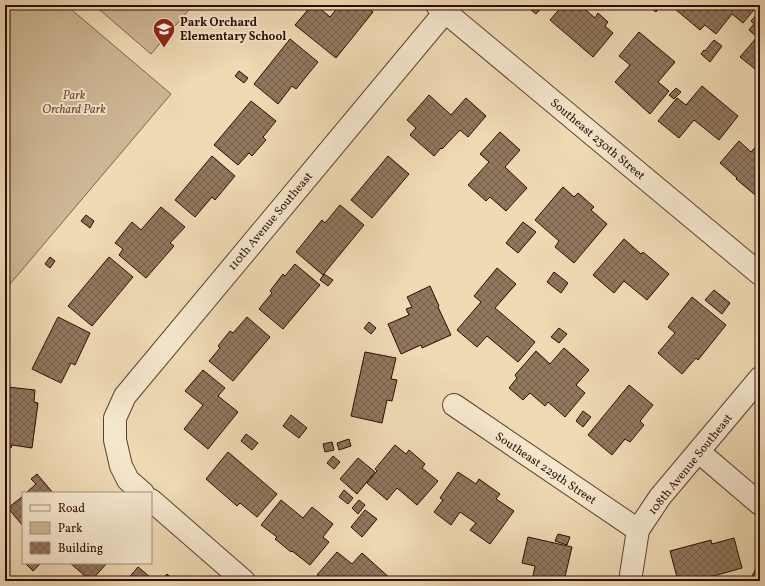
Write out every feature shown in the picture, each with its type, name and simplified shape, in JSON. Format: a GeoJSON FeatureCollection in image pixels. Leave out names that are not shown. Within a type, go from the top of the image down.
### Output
{"type":"FeatureCollection","features":[{"type":"Feature","properties":{"kind":"street","name":"Southeast 230th Street"},"geometry":{"type":"LineString","coordinates":[[441,8],[760,274]]}},
{"type":"Feature","properties":{"kind":"street","name":"110th Avenue Southeast"},"geometry":{"type":"LineString","coordinates":[[142,492],[128,480],[121,466],[115,440],[116,418],[125,396],[441,8]]}},
{"type":"Feature","properties":{"kind":"street","name":"108th Avenue Southeast"},"geometry":{"type":"LineString","coordinates":[[630,581],[638,530],[660,497],[760,378]]}},
{"type":"Feature","properties":{"kind":"street","name":"Southeast 229th Street"},"geometry":{"type":"LineString","coordinates":[[454,405],[638,530]]}},
{"type":"Feature","properties":{"kind":"street"},"geometry":{"type":"LineString","coordinates":[[699,452],[760,504]]}},
{"type":"Feature","properties":{"kind":"street"},"geometry":{"type":"LineString","coordinates":[[152,501],[244,581]]}},
{"type":"Feature","properties":{"kind":"green space","name":"Park Orchard Park"},"geometry":{"type":"Polygon","coordinates":[[[5,5],[66,5],[171,94],[5,290],[5,5]]]}},
{"type":"Feature","properties":{"kind":"green space"},"geometry":{"type":"Polygon","coordinates":[[[94,5],[193,5],[151,54],[94,5]]]}},
{"type":"Feature","properties":{"kind":"building"},"geometry":{"type":"Polygon","coordinates":[[[312,5],[316,5],[330,17],[340,5],[364,5],[373,12],[336,58],[295,25],[312,5]]]}},
{"type":"Feature","properties":{"kind":"building"},"geometry":{"type":"Polygon","coordinates":[[[525,5],[544,5],[536,14],[525,5]]]}},
{"type":"Feature","properties":{"kind":"building"},"geometry":{"type":"Polygon","coordinates":[[[563,5],[580,5],[595,18],[598,13],[608,22],[605,26],[613,33],[593,57],[550,20],[563,5]]]}},
{"type":"Feature","properties":{"kind":"building"},"geometry":{"type":"Polygon","coordinates":[[[648,5],[661,5],[656,12],[648,5]]]}},
{"type":"Feature","properties":{"kind":"building"},"geometry":{"type":"Polygon","coordinates":[[[678,5],[758,5],[743,23],[732,14],[716,34],[705,25],[700,30],[675,9],[678,5]]]}},
{"type":"Feature","properties":{"kind":"building"},"geometry":{"type":"Polygon","coordinates":[[[757,14],[760,17],[760,73],[740,57],[757,37],[749,30],[754,24],[751,21],[757,14]]]}},
{"type":"Feature","properties":{"kind":"building"},"geometry":{"type":"Polygon","coordinates":[[[639,32],[675,62],[658,82],[669,91],[650,114],[615,82],[630,65],[619,56],[639,32]]]}},
{"type":"Feature","properties":{"kind":"building"},"geometry":{"type":"Polygon","coordinates":[[[290,39],[318,62],[296,89],[292,86],[278,104],[254,84],[290,39]]]}},
{"type":"Feature","properties":{"kind":"building"},"geometry":{"type":"Polygon","coordinates":[[[714,40],[722,46],[710,62],[701,54],[714,40]]]}},
{"type":"Feature","properties":{"kind":"building"},"geometry":{"type":"Polygon","coordinates":[[[239,71],[248,78],[244,83],[235,76],[239,71]]]}},
{"type":"Feature","properties":{"kind":"building"},"geometry":{"type":"Polygon","coordinates":[[[702,86],[738,116],[719,140],[694,120],[679,138],[658,121],[677,98],[686,105],[702,86]]]}},
{"type":"Feature","properties":{"kind":"building"},"geometry":{"type":"Polygon","coordinates":[[[676,88],[681,92],[674,99],[669,95],[676,88]]]}},
{"type":"Feature","properties":{"kind":"building"},"geometry":{"type":"Polygon","coordinates":[[[429,95],[451,115],[466,98],[486,116],[468,137],[460,130],[434,156],[410,135],[416,128],[407,120],[429,95]]]}},
{"type":"Feature","properties":{"kind":"building"},"geometry":{"type":"Polygon","coordinates":[[[251,101],[276,121],[263,137],[266,140],[252,156],[249,153],[238,165],[214,145],[251,101]]]}},
{"type":"Feature","properties":{"kind":"building"},"geometry":{"type":"Polygon","coordinates":[[[500,132],[520,150],[505,167],[527,188],[506,211],[490,197],[486,201],[468,185],[489,162],[480,154],[500,132]]]}},
{"type":"Feature","properties":{"kind":"building"},"geometry":{"type":"Polygon","coordinates":[[[739,141],[751,152],[759,143],[760,144],[760,199],[720,163],[739,141]]]}},
{"type":"Feature","properties":{"kind":"building"},"geometry":{"type":"Polygon","coordinates":[[[212,156],[235,176],[215,200],[212,197],[195,217],[175,200],[212,156]]]}},
{"type":"Feature","properties":{"kind":"building"},"geometry":{"type":"Polygon","coordinates":[[[388,156],[409,174],[372,218],[351,200],[388,156]]]}},
{"type":"Feature","properties":{"kind":"building"},"geometry":{"type":"Polygon","coordinates":[[[563,187],[574,197],[578,193],[594,207],[591,210],[607,224],[574,263],[555,247],[559,241],[535,220],[563,187]]]}},
{"type":"Feature","properties":{"kind":"building"},"geometry":{"type":"Polygon","coordinates":[[[340,205],[364,225],[323,275],[296,252],[322,220],[325,223],[340,205]]]}},
{"type":"Feature","properties":{"kind":"building"},"geometry":{"type":"Polygon","coordinates":[[[161,207],[185,227],[170,243],[174,246],[146,278],[119,255],[123,249],[115,243],[132,222],[141,230],[161,207]]]}},
{"type":"Feature","properties":{"kind":"building"},"geometry":{"type":"Polygon","coordinates":[[[86,215],[94,221],[90,228],[81,221],[86,215]]]}},
{"type":"Feature","properties":{"kind":"building"},"geometry":{"type":"Polygon","coordinates":[[[523,222],[536,232],[518,253],[506,243],[523,222]]]}},
{"type":"Feature","properties":{"kind":"building"},"geometry":{"type":"Polygon","coordinates":[[[624,239],[641,254],[643,252],[669,274],[647,300],[624,281],[614,293],[593,275],[624,239]]]}},
{"type":"Feature","properties":{"kind":"building"},"geometry":{"type":"Polygon","coordinates":[[[50,257],[55,261],[50,268],[45,264],[50,257]]]}},
{"type":"Feature","properties":{"kind":"building"},"geometry":{"type":"Polygon","coordinates":[[[109,257],[133,277],[92,326],[68,306],[109,257]]]}},
{"type":"Feature","properties":{"kind":"building"},"geometry":{"type":"Polygon","coordinates":[[[295,264],[320,285],[283,329],[259,309],[272,293],[270,291],[283,274],[285,276],[295,264]]]}},
{"type":"Feature","properties":{"kind":"building"},"geometry":{"type":"Polygon","coordinates":[[[497,268],[516,284],[495,308],[535,342],[518,362],[487,336],[477,347],[457,330],[481,302],[474,296],[497,268]]]}},
{"type":"Feature","properties":{"kind":"building"},"geometry":{"type":"Polygon","coordinates":[[[554,272],[568,283],[561,293],[547,282],[554,272]]]}},
{"type":"Feature","properties":{"kind":"building"},"geometry":{"type":"Polygon","coordinates":[[[324,274],[333,280],[328,286],[320,280],[324,274]]]}},
{"type":"Feature","properties":{"kind":"building"},"geometry":{"type":"Polygon","coordinates":[[[430,286],[451,335],[422,348],[421,345],[401,354],[388,324],[409,315],[406,309],[412,307],[407,297],[430,286]]]}},
{"type":"Feature","properties":{"kind":"building"},"geometry":{"type":"Polygon","coordinates":[[[714,290],[730,303],[722,314],[705,300],[714,290]]]}},
{"type":"Feature","properties":{"kind":"building"},"geometry":{"type":"Polygon","coordinates":[[[692,297],[726,325],[698,360],[696,358],[682,374],[658,353],[675,333],[668,327],[692,297]]]}},
{"type":"Feature","properties":{"kind":"building"},"geometry":{"type":"Polygon","coordinates":[[[58,317],[90,333],[75,365],[71,363],[61,383],[32,369],[58,317]]]}},
{"type":"Feature","properties":{"kind":"building"},"geometry":{"type":"Polygon","coordinates":[[[247,317],[270,337],[233,381],[209,361],[220,348],[218,346],[230,331],[233,333],[247,317]]]}},
{"type":"Feature","properties":{"kind":"building"},"geometry":{"type":"Polygon","coordinates":[[[369,322],[376,328],[371,334],[364,328],[369,322]]]}},
{"type":"Feature","properties":{"kind":"building"},"geometry":{"type":"Polygon","coordinates":[[[559,328],[567,334],[559,343],[551,337],[559,328]]]}},
{"type":"Feature","properties":{"kind":"building"},"geometry":{"type":"Polygon","coordinates":[[[564,348],[589,370],[576,385],[585,393],[565,417],[548,402],[545,406],[530,393],[523,400],[509,388],[517,378],[515,375],[536,351],[550,364],[564,348]]]}},
{"type":"Feature","properties":{"kind":"building"},"geometry":{"type":"Polygon","coordinates":[[[365,352],[396,358],[391,379],[397,380],[392,401],[387,400],[382,423],[351,416],[365,352]]]}},
{"type":"Feature","properties":{"kind":"building"},"geometry":{"type":"Polygon","coordinates":[[[203,370],[225,388],[218,396],[238,412],[208,449],[184,429],[203,405],[185,391],[203,370]]]}},
{"type":"Feature","properties":{"kind":"building"},"geometry":{"type":"Polygon","coordinates":[[[629,385],[653,405],[640,421],[644,425],[630,442],[625,439],[612,455],[588,435],[629,385]]]}},
{"type":"Feature","properties":{"kind":"building"},"geometry":{"type":"Polygon","coordinates":[[[8,387],[35,390],[34,402],[38,403],[32,448],[12,445],[11,448],[5,447],[5,404],[8,387]]]}},
{"type":"Feature","properties":{"kind":"building"},"geometry":{"type":"Polygon","coordinates":[[[583,411],[591,417],[583,427],[576,421],[583,411]]]}},
{"type":"Feature","properties":{"kind":"building"},"geometry":{"type":"Polygon","coordinates":[[[291,415],[307,428],[299,438],[283,426],[291,415]]]}},
{"type":"Feature","properties":{"kind":"building"},"geometry":{"type":"Polygon","coordinates":[[[246,434],[258,443],[252,450],[241,441],[246,434]]]}},
{"type":"Feature","properties":{"kind":"building"},"geometry":{"type":"Polygon","coordinates":[[[349,439],[351,446],[339,450],[337,443],[349,439]]]}},
{"type":"Feature","properties":{"kind":"building"},"geometry":{"type":"Polygon","coordinates":[[[332,442],[334,450],[325,452],[323,444],[332,442]]]}},
{"type":"Feature","properties":{"kind":"building"},"geometry":{"type":"Polygon","coordinates":[[[395,445],[406,454],[409,450],[425,464],[422,468],[438,481],[417,505],[397,488],[387,500],[367,483],[377,471],[375,469],[395,445]]]}},
{"type":"Feature","properties":{"kind":"building"},"geometry":{"type":"Polygon","coordinates":[[[228,452],[277,494],[257,517],[240,503],[237,506],[206,479],[228,452]]]}},
{"type":"Feature","properties":{"kind":"building"},"geometry":{"type":"Polygon","coordinates":[[[333,456],[340,462],[334,469],[327,463],[333,456]]]}},
{"type":"Feature","properties":{"kind":"building"},"geometry":{"type":"Polygon","coordinates":[[[358,458],[375,472],[357,494],[340,479],[358,458]]]}},
{"type":"Feature","properties":{"kind":"building"},"geometry":{"type":"Polygon","coordinates":[[[458,472],[476,484],[479,479],[500,494],[496,499],[514,511],[490,544],[470,530],[476,523],[460,512],[451,525],[434,512],[443,500],[440,498],[458,472]]]}},
{"type":"Feature","properties":{"kind":"building"},"geometry":{"type":"Polygon","coordinates":[[[37,474],[52,492],[27,492],[36,484],[31,479],[37,474]]]}},
{"type":"Feature","properties":{"kind":"building"},"geometry":{"type":"Polygon","coordinates":[[[344,490],[353,498],[348,504],[339,497],[344,490]]]}},
{"type":"Feature","properties":{"kind":"building"},"geometry":{"type":"Polygon","coordinates":[[[22,497],[22,525],[8,508],[22,497]]]}},
{"type":"Feature","properties":{"kind":"building"},"geometry":{"type":"Polygon","coordinates":[[[281,500],[303,518],[312,507],[333,524],[323,537],[329,542],[310,565],[275,539],[277,537],[261,525],[281,500]]]}},
{"type":"Feature","properties":{"kind":"building"},"geometry":{"type":"Polygon","coordinates":[[[359,500],[365,505],[358,514],[352,508],[359,500]]]}},
{"type":"Feature","properties":{"kind":"building"},"geometry":{"type":"Polygon","coordinates":[[[365,510],[377,519],[362,537],[351,527],[365,510]]]}},
{"type":"Feature","properties":{"kind":"building"},"geometry":{"type":"Polygon","coordinates":[[[558,534],[570,537],[567,545],[555,541],[558,534]]]}},
{"type":"Feature","properties":{"kind":"building"},"geometry":{"type":"Polygon","coordinates":[[[528,537],[572,547],[564,581],[532,581],[535,566],[522,563],[528,537]]]}},
{"type":"Feature","properties":{"kind":"building"},"geometry":{"type":"Polygon","coordinates":[[[734,538],[742,568],[696,581],[678,581],[670,551],[711,540],[712,544],[734,538]]]}},
{"type":"Feature","properties":{"kind":"building"},"geometry":{"type":"Polygon","coordinates":[[[337,552],[352,564],[362,553],[391,579],[389,581],[325,581],[317,575],[337,552]]]}},
{"type":"Feature","properties":{"kind":"building"},"geometry":{"type":"Polygon","coordinates":[[[26,564],[40,564],[33,571],[26,564]]]}},
{"type":"Feature","properties":{"kind":"building"},"geometry":{"type":"Polygon","coordinates":[[[71,564],[106,564],[91,581],[71,564]]]}},
{"type":"Feature","properties":{"kind":"building"},"geometry":{"type":"Polygon","coordinates":[[[138,567],[155,581],[126,581],[138,567]]]}},
{"type":"Feature","properties":{"kind":"building"},"geometry":{"type":"Polygon","coordinates":[[[756,568],[760,570],[760,581],[750,581],[756,568]]]}},
{"type":"Feature","properties":{"kind":"building"},"geometry":{"type":"Polygon","coordinates":[[[167,574],[175,581],[160,581],[167,574]]]}},
{"type":"Feature","properties":{"kind":"building"},"geometry":{"type":"Polygon","coordinates":[[[401,576],[406,581],[396,581],[401,576]]]}},
{"type":"Feature","properties":{"kind":"place","name":"Park Orchard Elementary School"},"geometry":{"type":"Point","coordinates":[164,48]}}]}
